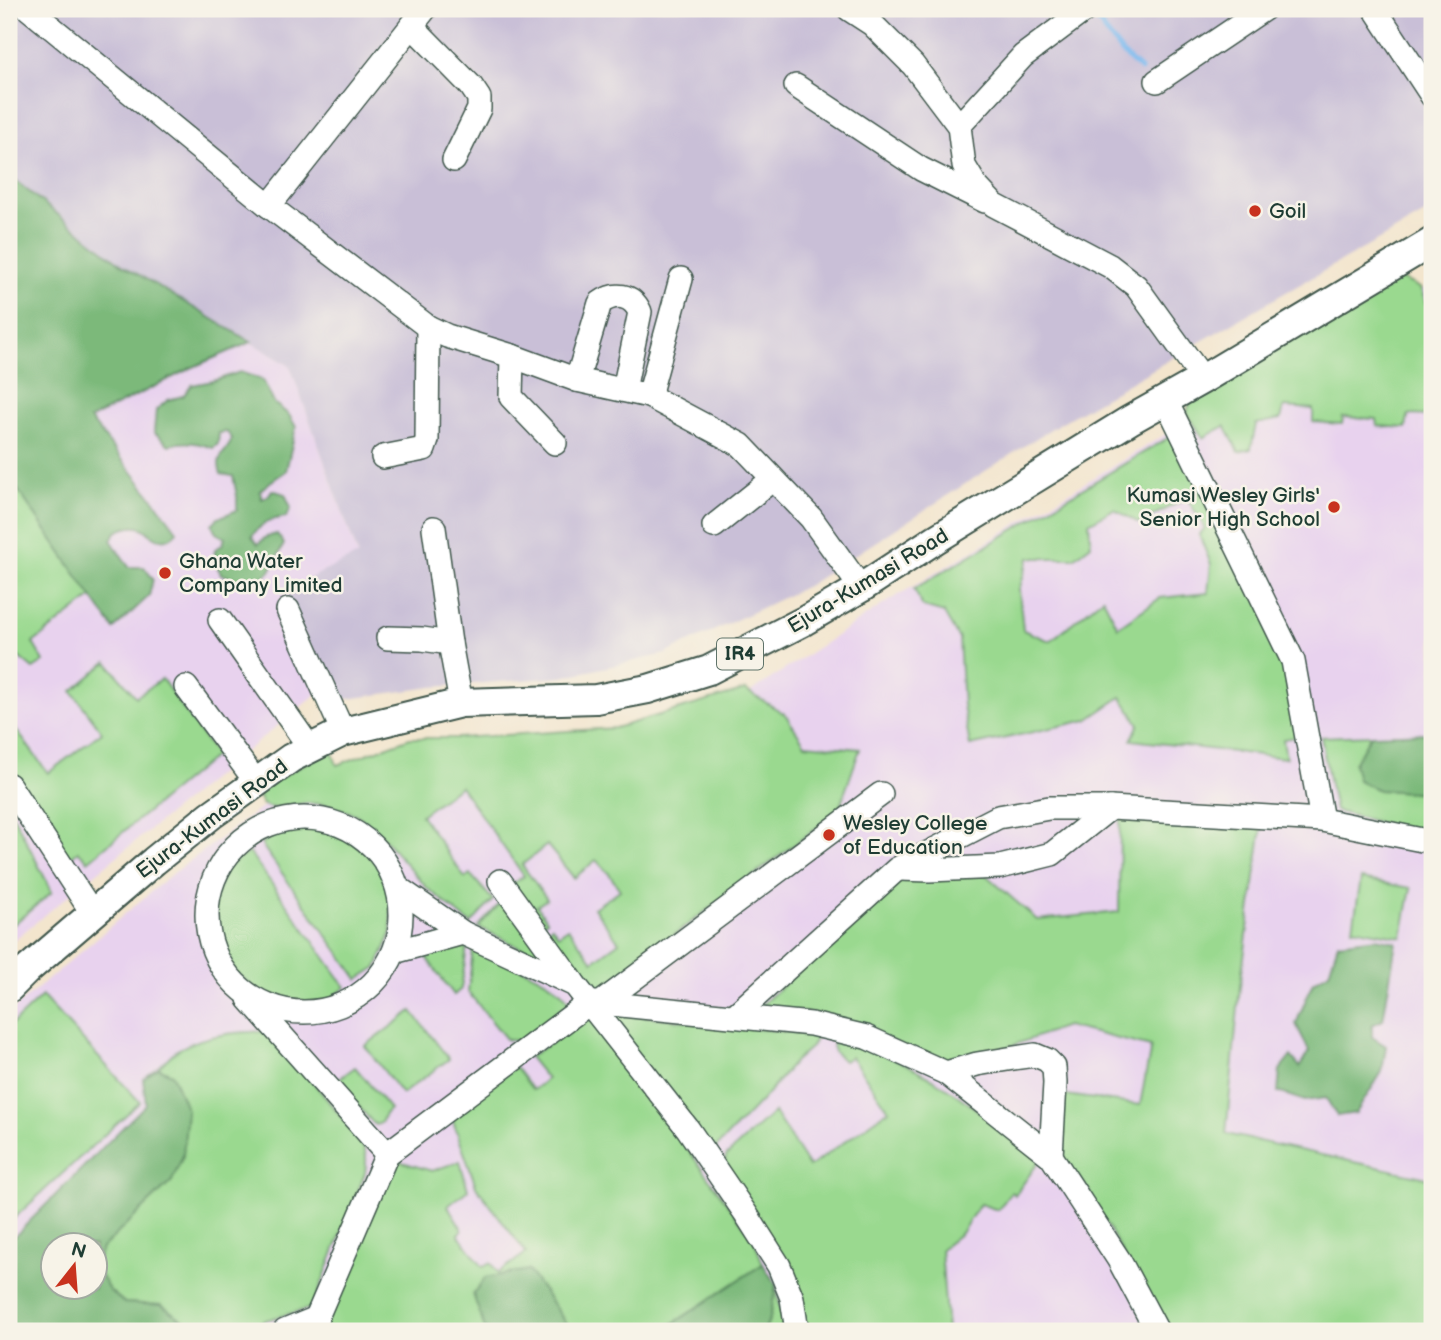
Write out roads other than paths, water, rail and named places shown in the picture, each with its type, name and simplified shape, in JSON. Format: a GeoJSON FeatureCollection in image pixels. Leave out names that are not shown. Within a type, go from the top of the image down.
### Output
{"type":"FeatureCollection","features":[{"type":"Feature","properties":{"kind":"main road","name":"Ejura-Kumasi Road"},"geometry":{"type":"LineString","coordinates":[[15,978],[211,815],[291,758],[310,748],[343,732],[461,703],[596,699],[648,689],[709,670],[861,588],[1130,420],[1432,242]]}},
{"type":"Feature","properties":{"kind":"street"},"geometry":{"type":"LineString","coordinates":[[29,9],[269,206],[428,327],[577,380],[649,396],[741,445],[811,517],[861,588]]}},
{"type":"Feature","properties":{"kind":"street"},"geometry":{"type":"LineString","coordinates":[[849,9],[872,24],[913,65],[959,126],[964,166],[976,186],[994,205]]}},
{"type":"Feature","properties":{"kind":"street"},"geometry":{"type":"LineString","coordinates":[[1157,81],[1264,9]]}},
{"type":"Feature","properties":{"kind":"street"},"geometry":{"type":"LineString","coordinates":[[1375,9],[1432,96]]}},
{"type":"Feature","properties":{"kind":"street"},"geometry":{"type":"LineString","coordinates":[[959,126],[1023,56],[1083,10]]}},
{"type":"Feature","properties":{"kind":"street"},"geometry":{"type":"LineString","coordinates":[[269,206],[414,16],[479,98],[479,109],[454,160]]}},
{"type":"Feature","properties":{"kind":"street"},"geometry":{"type":"LineString","coordinates":[[796,86],[922,169],[1110,266],[1136,286],[1203,379]]}},
{"type":"Feature","properties":{"kind":"street"},"geometry":{"type":"LineString","coordinates":[[649,396],[681,279]]}},
{"type":"Feature","properties":{"kind":"street"},"geometry":{"type":"LineString","coordinates":[[577,380],[600,303],[607,298],[621,296],[636,303],[639,312],[624,390]]}},
{"type":"Feature","properties":{"kind":"street"},"geometry":{"type":"LineString","coordinates":[[383,457],[424,449],[426,445],[428,327]]}},
{"type":"Feature","properties":{"kind":"street"},"geometry":{"type":"LineString","coordinates":[[512,356],[511,397],[555,443]]}},
{"type":"Feature","properties":{"kind":"street"},"geometry":{"type":"LineString","coordinates":[[1166,401],[1293,661],[1322,820]]}},
{"type":"Feature","properties":{"kind":"street"},"geometry":{"type":"LineString","coordinates":[[714,526],[773,479]]}},
{"type":"Feature","properties":{"kind":"street"},"geometry":{"type":"LineString","coordinates":[[434,528],[461,703]]}},
{"type":"Feature","properties":{"kind":"street"},"geometry":{"type":"LineString","coordinates":[[288,610],[343,732]]}},
{"type":"Feature","properties":{"kind":"street"},"geometry":{"type":"LineString","coordinates":[[220,620],[310,748]]}},
{"type":"Feature","properties":{"kind":"street"},"geometry":{"type":"LineString","coordinates":[[388,638],[450,643]]}},
{"type":"Feature","properties":{"kind":"street"},"geometry":{"type":"LineString","coordinates":[[186,687],[248,788],[262,826]]}},
{"type":"Feature","properties":{"kind":"street"},"geometry":{"type":"LineString","coordinates":[[9,785],[93,914]]}},
{"type":"Feature","properties":{"kind":"street"},"geometry":{"type":"LineString","coordinates":[[285,1331],[314,1324],[387,1154],[881,794]]}},
{"type":"Feature","properties":{"kind":"street"},"geometry":{"type":"LineString","coordinates":[[734,1016],[897,869],[998,817],[1049,808],[1111,808],[1322,820],[1432,842]]}},
{"type":"Feature","properties":{"kind":"street"},"geometry":{"type":"LineString","coordinates":[[897,869],[1000,867],[1052,854],[1111,808]]}},
{"type":"Feature","properties":{"kind":"street"},"geometry":{"type":"LineString","coordinates":[[211,815],[233,846]]}},
{"type":"Feature","properties":{"kind":"street"},"geometry":{"type":"LineString","coordinates":[[237,986],[260,1002],[286,1011],[313,1012],[338,1007],[360,995],[380,976],[394,953],[402,921],[398,888],[383,858],[359,834],[328,820],[294,817],[262,826],[246,835],[233,846],[215,872],[206,901],[207,932],[218,962],[237,986],[387,1154]]}},
{"type":"Feature","properties":{"kind":"street"},"geometry":{"type":"LineString","coordinates":[[500,881],[575,985],[595,1003],[688,1129],[773,1256],[792,1298],[797,1331]]}},
{"type":"Feature","properties":{"kind":"street"},"geometry":{"type":"LineString","coordinates":[[398,888],[463,933],[575,985]]}},
{"type":"Feature","properties":{"kind":"street"},"geometry":{"type":"LineString","coordinates":[[394,953],[463,933]]}},
{"type":"Feature","properties":{"kind":"street"},"geometry":{"type":"LineString","coordinates":[[595,1003],[811,1024],[866,1037],[946,1073],[1051,1156],[1119,1260],[1157,1331]]}},
{"type":"Feature","properties":{"kind":"street"},"geometry":{"type":"LineString","coordinates":[[287,1040],[313,1012]]}},
{"type":"Feature","properties":{"kind":"street"},"geometry":{"type":"LineString","coordinates":[[946,1073],[1035,1055],[1047,1060],[1054,1068],[1055,1083],[1051,1156]]}},
{"type":"Feature","properties":{"kind":"waterway"},"geometry":{"type":"LineString","coordinates":[[1091,12],[1122,53],[1141,70]]}},
{"type":"Feature","properties":{"kind":"place","name":"Goil"},"geometry":{"type":"Point","coordinates":[1255,211]}},
{"type":"Feature","properties":{"kind":"place","name":"Kumasi Wesley Girls' Senior High School"},"geometry":{"type":"Point","coordinates":[1334,507]}},
{"type":"Feature","properties":{"kind":"place","name":"Ghana Water Company Limited"},"geometry":{"type":"Point","coordinates":[165,573]}},
{"type":"Feature","properties":{"kind":"place","name":"Wesley College of Education"},"geometry":{"type":"Point","coordinates":[829,835]}}]}
